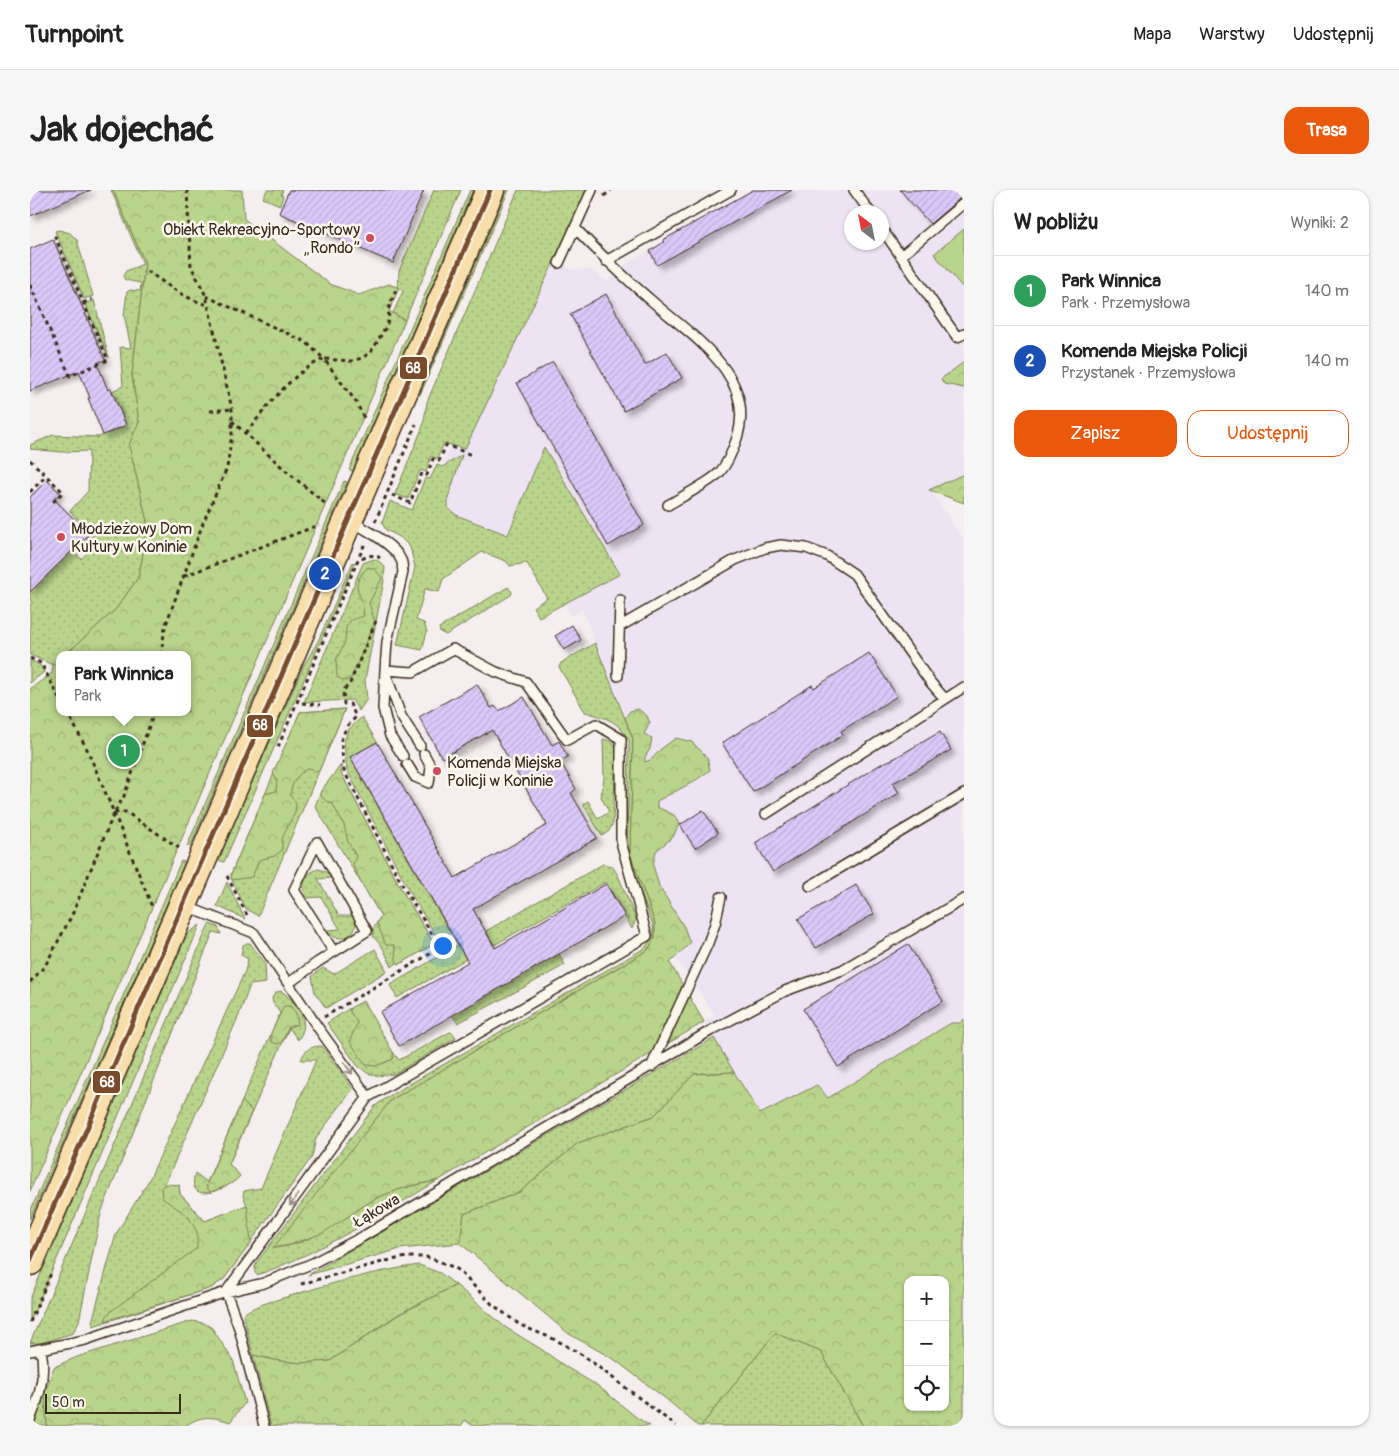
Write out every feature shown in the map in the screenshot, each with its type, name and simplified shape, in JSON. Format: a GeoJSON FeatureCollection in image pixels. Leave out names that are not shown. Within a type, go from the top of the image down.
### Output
{"type":"FeatureCollection","features":[{"type":"Feature","properties":{"kind":"main road"},"geometry":{"type":"LineString","coordinates":[[30,1261],[490,190]]}},
{"type":"Feature","properties":{"kind":"lane"},"geometry":{"type":"LineString","coordinates":[[559,263],[592,190]]}},
{"type":"Feature","properties":{"kind":"lane"},"geometry":{"type":"LineString","coordinates":[[606,261],[731,190]]}},
{"type":"Feature","properties":{"kind":"lane"},"geometry":{"type":"LineString","coordinates":[[854,190],[865,205]]}},
{"type":"Feature","properties":{"kind":"lane"},"geometry":{"type":"LineString","coordinates":[[901,256],[964,203]]}},
{"type":"Feature","properties":{"kind":"lane"},"geometry":{"type":"LineString","coordinates":[[576,229],[606,261],[717,358],[730,376],[739,397],[741,424],[732,451],[719,473],[668,505]]}},
{"type":"Feature","properties":{"kind":"lane"},"geometry":{"type":"LineString","coordinates":[[889,239],[957,337],[964,334]]}},
{"type":"Feature","properties":{"kind":"lane"},"geometry":{"type":"LineString","coordinates":[[349,520],[374,534],[396,552],[402,561],[402,572],[387,642],[384,670],[383,708],[390,736],[415,777],[429,783],[432,767],[401,716],[392,696],[384,670]]}},
{"type":"Feature","properties":{"kind":"lane"},"geometry":{"type":"LineString","coordinates":[[619,626],[735,560],[765,548],[781,545],[806,548],[827,556],[854,574],[931,683],[945,699]]}},
{"type":"Feature","properties":{"kind":"lane"},"geometry":{"type":"LineString","coordinates":[[618,676],[620,600]]}},
{"type":"Feature","properties":{"kind":"lane"},"geometry":{"type":"LineString","coordinates":[[264,1426],[239,1328],[226,1292],[368,1097],[647,936],[621,842],[621,739],[596,724],[567,740],[526,682],[496,672],[453,649],[414,672],[384,670]]}},
{"type":"Feature","properties":{"kind":"lane"},"geometry":{"type":"LineString","coordinates":[[766,814],[964,687]]}},
{"type":"Feature","properties":{"kind":"lane"},"geometry":{"type":"LineString","coordinates":[[810,886],[964,794]]}},
{"type":"Feature","properties":{"kind":"lane"},"geometry":{"type":"LineString","coordinates":[[289,983],[367,931],[317,842],[294,890],[334,952]]}},
{"type":"Feature","properties":{"kind":"lane"},"geometry":{"type":"LineString","coordinates":[[651,1067],[708,943],[721,898]]}},
{"type":"Feature","properties":{"kind":"lane","name":"Łąkowa"},"geometry":{"type":"LineString","coordinates":[[30,1351],[85,1340],[226,1292],[264,1283],[313,1263],[362,1237],[710,1031],[779,994],[842,970],[964,899]]}},
{"type":"Feature","properties":{"kind":"lane"},"geometry":{"type":"LineString","coordinates":[[183,905],[254,932],[317,1026],[368,1097]]}},
{"type":"Feature","properties":{"kind":"lane"},"geometry":{"type":"LineString","coordinates":[[30,1420],[37,1404],[44,1364],[41,1350]]}},
{"type":"Feature","properties":{"kind":"path"},"geometry":{"type":"LineString","coordinates":[[162,651],[165,626],[203,523],[227,468],[232,434],[232,409],[206,296],[191,266],[187,190]]}},
{"type":"Feature","properties":{"kind":"path"},"geometry":{"type":"LineString","coordinates":[[30,285],[70,376],[108,360],[53,232]]}},
{"type":"Feature","properties":{"kind":"path"},"geometry":{"type":"LineString","coordinates":[[147,271],[184,297],[208,305]]}},
{"type":"Feature","properties":{"kind":"path"},"geometry":{"type":"LineString","coordinates":[[246,433],[272,400],[290,382],[316,362],[324,360],[352,361],[370,353],[386,327],[389,317],[388,310],[397,287]]}},
{"type":"Feature","properties":{"kind":"path"},"geometry":{"type":"LineString","coordinates":[[206,296],[306,342],[324,360],[356,402],[364,418]]}},
{"type":"Feature","properties":{"kind":"path"},"geometry":{"type":"LineString","coordinates":[[82,303],[92,299]]}},
{"type":"Feature","properties":{"kind":"path"},"geometry":{"type":"LineString","coordinates":[[210,411],[232,409]]}},
{"type":"Feature","properties":{"kind":"path"},"geometry":{"type":"LineString","coordinates":[[232,421],[284,469],[327,504]]}},
{"type":"Feature","properties":{"kind":"path"},"geometry":{"type":"LineString","coordinates":[[392,495],[410,503],[422,472],[428,474],[433,459],[439,461],[446,445],[472,455]]}},
{"type":"Feature","properties":{"kind":"path"},"geometry":{"type":"LineString","coordinates":[[30,460],[63,492],[53,502]]}},
{"type":"Feature","properties":{"kind":"path"},"geometry":{"type":"LineString","coordinates":[[30,492],[47,475]]}},
{"type":"Feature","properties":{"kind":"path"},"geometry":{"type":"LineString","coordinates":[[183,576],[319,525]]}},
{"type":"Feature","properties":{"kind":"path"},"geometry":{"type":"LineString","coordinates":[[362,559],[370,555],[376,555],[386,563]]}},
{"type":"Feature","properties":{"kind":"path"},"geometry":{"type":"LineString","coordinates":[[377,620],[350,683],[344,691],[344,704],[350,704],[356,717],[347,726],[341,740],[344,771],[404,888],[439,949]]}},
{"type":"Feature","properties":{"kind":"path"},"geometry":{"type":"LineString","coordinates":[[30,658],[41,663],[56,692]]}},
{"type":"Feature","properties":{"kind":"path"},"geometry":{"type":"LineString","coordinates":[[302,703],[320,705]]}},
{"type":"Feature","properties":{"kind":"path"},"geometry":{"type":"LineString","coordinates":[[69,716],[87,749],[153,909]]}},
{"type":"Feature","properties":{"kind":"path"},"geometry":{"type":"LineString","coordinates":[[30,982],[45,966],[72,915],[114,813],[124,796],[152,716]]}},
{"type":"Feature","properties":{"kind":"path"},"geometry":{"type":"LineString","coordinates":[[114,813],[126,812],[179,848]]}},
{"type":"Feature","properties":{"kind":"path"},"geometry":{"type":"LineString","coordinates":[[317,1026],[455,939]]}},
{"type":"Feature","properties":{"kind":"path"},"geometry":{"type":"LineString","coordinates":[[296,1285],[407,1257],[426,1257],[441,1262],[457,1269],[506,1316],[520,1325],[556,1340],[584,1356],[676,1426]]}},
{"type":"Feature","properties":{"kind":"shaded area"},"geometry":{"type":"Polygon","coordinates":[[[792,190],[964,190],[964,362],[942,379],[944,384],[964,388],[964,474],[930,490],[964,540],[964,1019],[960,1023],[951,1023],[827,1098],[817,1085],[760,1114],[704,1022],[715,1015],[695,986],[698,978],[686,973],[655,927],[633,739],[582,609],[572,616],[537,562],[423,517],[535,221],[550,258],[571,269],[593,270],[607,282],[621,267],[650,251],[658,266],[672,257],[672,255],[792,190]]]}},
{"type":"Feature","properties":{"kind":"green space"},"geometry":{"type":"Polygon","coordinates":[[[111,190],[113,190],[145,263],[132,375],[139,422],[129,445],[147,521],[138,578],[116,609],[69,651],[56,651],[56,662],[53,665],[30,655],[30,605],[32,603],[30,592],[73,550],[81,559],[98,542],[70,511],[88,491],[89,451],[62,452],[30,449],[30,445],[53,435],[99,437],[126,425],[112,391],[123,386],[120,347],[131,348],[124,315],[127,292],[130,290],[140,291],[141,283],[125,280],[123,276],[126,271],[143,264],[111,190]]]}},
{"type":"Feature","properties":{"kind":"green space"},"geometry":{"type":"Polygon","coordinates":[[[113,190],[242,190],[244,219],[330,284],[359,295],[389,284],[399,288],[389,311],[405,320],[30,1191],[30,689],[52,673],[53,665],[56,662],[56,716],[191,716],[191,651],[69,651],[116,609],[138,578],[142,560],[147,521],[129,445],[139,422],[132,375],[145,263],[113,190]]]}},
{"type":"Feature","properties":{"kind":"green space"},"geometry":{"type":"Polygon","coordinates":[[[267,190],[283,190],[280,205],[263,198],[267,190]]]}},
{"type":"Feature","properties":{"kind":"green space"},"geometry":{"type":"Polygon","coordinates":[[[434,190],[461,190],[405,320],[393,313],[403,291],[398,287],[399,271],[434,190]]]}},
{"type":"Feature","properties":{"kind":"green space"},"geometry":{"type":"Polygon","coordinates":[[[470,190],[473,190],[353,471],[349,470],[470,190]]]}},
{"type":"Feature","properties":{"kind":"green space"},"geometry":{"type":"Polygon","coordinates":[[[507,190],[509,190],[419,395],[507,190]]]}},
{"type":"Feature","properties":{"kind":"green space"},"geometry":{"type":"Polygon","coordinates":[[[518,190],[588,190],[465,449],[444,443],[437,459],[431,456],[426,472],[420,470],[408,499],[395,494],[423,426],[427,402],[518,190]]]}},
{"type":"Feature","properties":{"kind":"green space"},"geometry":{"type":"Polygon","coordinates":[[[964,229],[964,289],[934,254],[964,229]]]}},
{"type":"Feature","properties":{"kind":"green space"},"geometry":{"type":"Polygon","coordinates":[[[59,230],[70,233],[77,240],[93,296],[84,299],[55,231],[59,230]]]}},
{"type":"Feature","properties":{"kind":"green space"},"geometry":{"type":"Polygon","coordinates":[[[94,300],[109,358],[85,304],[94,300]]]}},
{"type":"Feature","properties":{"kind":"green space"},"geometry":{"type":"Polygon","coordinates":[[[964,362],[964,388],[944,384],[941,379],[964,362]]]}},
{"type":"Feature","properties":{"kind":"green space"},"geometry":{"type":"Polygon","coordinates":[[[544,447],[620,574],[539,617],[533,607],[547,598],[527,563],[510,566],[506,561],[482,552],[443,579],[439,592],[425,589],[416,620],[424,623],[427,632],[422,650],[397,645],[415,567],[410,547],[400,537],[386,530],[382,523],[390,501],[412,510],[425,478],[430,479],[437,465],[442,467],[462,455],[448,498],[448,508],[456,515],[508,535],[544,447]]]}},
{"type":"Feature","properties":{"kind":"green space"},"geometry":{"type":"Polygon","coordinates":[[[964,474],[964,503],[929,490],[964,474]]]}},
{"type":"Feature","properties":{"kind":"green space"},"geometry":{"type":"Polygon","coordinates":[[[344,481],[347,482],[190,847],[187,846],[344,481]]]}},
{"type":"Feature","properties":{"kind":"green space"},"geometry":{"type":"Polygon","coordinates":[[[374,559],[385,567],[365,680],[367,699],[359,711],[352,700],[304,702],[363,563],[374,559]]]}},
{"type":"Feature","properties":{"kind":"green space"},"geometry":{"type":"Polygon","coordinates":[[[353,562],[355,563],[224,862],[217,860],[303,667],[318,641],[353,562]]]}},
{"type":"Feature","properties":{"kind":"green space"},"geometry":{"type":"Polygon","coordinates":[[[368,567],[375,569],[382,578],[369,603],[375,622],[351,679],[344,681],[337,677],[336,660],[345,642],[346,627],[351,620],[364,616],[357,585],[358,580],[368,567]]]}},
{"type":"Feature","properties":{"kind":"green space"},"geometry":{"type":"Polygon","coordinates":[[[508,587],[512,592],[511,595],[446,635],[440,632],[439,628],[508,587]]]}},
{"type":"Feature","properties":{"kind":"green space"},"geometry":{"type":"Polygon","coordinates":[[[595,643],[633,739],[630,853],[655,923],[655,938],[648,950],[391,1100],[274,1248],[303,1241],[316,1235],[364,1205],[384,1195],[407,1187],[439,1180],[328,1244],[257,1275],[255,1273],[255,1266],[257,1262],[375,1106],[389,1096],[645,948],[653,937],[653,925],[627,858],[629,741],[616,724],[605,718],[585,712],[559,667],[561,663],[595,643]]]}},
{"type":"Feature","properties":{"kind":"green space"},"geometry":{"type":"Polygon","coordinates":[[[30,660],[40,665],[44,672],[30,683],[30,660]]]}},
{"type":"Feature","properties":{"kind":"green space"},"geometry":{"type":"Polygon","coordinates":[[[345,709],[258,916],[246,909],[231,874],[300,712],[345,709]]]}},
{"type":"Feature","properties":{"kind":"green space"},"geometry":{"type":"Polygon","coordinates":[[[345,709],[319,771],[317,772],[309,768],[298,776],[292,786],[290,795],[296,803],[295,813],[282,839],[282,850],[275,856],[259,860],[252,877],[232,880],[231,874],[265,794],[276,791],[277,781],[273,773],[300,712],[345,709]]]}},
{"type":"Feature","properties":{"kind":"green space"},"geometry":{"type":"Polygon","coordinates":[[[638,709],[647,716],[650,723],[644,734],[652,738],[645,762],[652,759],[661,749],[676,738],[692,742],[707,757],[710,770],[691,783],[657,801],[657,807],[674,815],[679,824],[673,837],[656,851],[653,865],[659,886],[684,927],[690,943],[670,963],[704,1022],[439,1180],[406,1187],[376,1198],[323,1233],[290,1245],[273,1248],[391,1100],[648,950],[655,938],[655,923],[630,853],[633,739],[625,718],[630,711],[638,709]]]}},
{"type":"Feature","properties":{"kind":"green space"},"geometry":{"type":"Polygon","coordinates":[[[362,717],[377,742],[350,757],[451,933],[439,941],[410,892],[347,770],[344,741],[349,729],[362,717]]]}},
{"type":"Feature","properties":{"kind":"green space"},"geometry":{"type":"Polygon","coordinates":[[[603,739],[611,741],[616,748],[613,823],[609,831],[602,836],[583,804],[588,801],[598,819],[609,812],[601,797],[604,778],[603,739]]]}},
{"type":"Feature","properties":{"kind":"green space"},"geometry":{"type":"Polygon","coordinates":[[[341,765],[341,773],[401,889],[434,944],[400,964],[398,962],[392,967],[383,948],[373,936],[373,929],[381,916],[315,806],[321,791],[341,765]]]}},
{"type":"Feature","properties":{"kind":"green space"},"geometry":{"type":"Polygon","coordinates":[[[341,765],[341,773],[401,889],[434,944],[400,964],[397,963],[394,945],[386,945],[377,923],[381,916],[360,881],[353,865],[356,856],[348,842],[344,825],[332,803],[326,801],[321,796],[321,791],[341,765]]]}},
{"type":"Feature","properties":{"kind":"green space"},"geometry":{"type":"Polygon","coordinates":[[[181,861],[185,862],[30,1219],[30,1212],[181,861]]]}},
{"type":"Feature","properties":{"kind":"green space"},"geometry":{"type":"Polygon","coordinates":[[[603,864],[612,866],[618,875],[636,919],[632,929],[606,882],[494,945],[486,931],[603,864]]]}},
{"type":"Feature","properties":{"kind":"green space"},"geometry":{"type":"Polygon","coordinates":[[[319,869],[326,872],[331,878],[318,879],[339,916],[353,916],[355,928],[348,936],[336,938],[331,935],[327,930],[340,929],[321,897],[307,898],[304,889],[305,880],[310,873],[319,869]]]}},
{"type":"Feature","properties":{"kind":"green space"},"geometry":{"type":"Polygon","coordinates":[[[227,882],[245,919],[217,906],[227,882]]]}},
{"type":"Feature","properties":{"kind":"green space"},"geometry":{"type":"Polygon","coordinates":[[[209,924],[218,927],[221,934],[213,932],[101,1213],[79,1321],[73,1333],[41,1343],[30,1343],[209,924]]]}},
{"type":"Feature","properties":{"kind":"green space"},"geometry":{"type":"Polygon","coordinates":[[[200,925],[30,1322],[30,1299],[187,934],[200,925]]]}},
{"type":"Feature","properties":{"kind":"green space"},"geometry":{"type":"Polygon","coordinates":[[[250,943],[265,963],[266,983],[250,985],[239,1015],[165,1184],[179,1185],[180,1194],[205,1221],[247,1205],[243,1196],[244,1191],[261,1188],[316,1060],[301,1060],[304,1053],[312,1048],[322,1046],[353,1089],[316,1138],[312,1157],[224,1279],[211,1288],[93,1326],[92,1322],[116,1234],[149,1180],[245,971],[248,959],[241,955],[243,945],[250,943]]]}},
{"type":"Feature","properties":{"kind":"green space"},"geometry":{"type":"Polygon","coordinates":[[[458,945],[466,959],[397,998],[390,985],[458,945]]]}},
{"type":"Feature","properties":{"kind":"green space"},"geometry":{"type":"Polygon","coordinates":[[[375,949],[387,971],[326,1008],[315,993],[312,976],[323,968],[334,974],[375,949]]]}},
{"type":"Feature","properties":{"kind":"green space"},"geometry":{"type":"Polygon","coordinates":[[[559,954],[565,965],[458,1023],[452,1015],[559,954]]]}},
{"type":"Feature","properties":{"kind":"green space"},"geometry":{"type":"Polygon","coordinates":[[[280,991],[291,999],[300,1012],[304,1023],[302,1033],[298,1040],[289,1028],[229,1164],[240,1176],[218,1190],[202,1193],[196,1190],[194,1184],[195,1173],[207,1182],[280,1013],[272,998],[275,993],[280,991]]]}},
{"type":"Feature","properties":{"kind":"green space"},"geometry":{"type":"Polygon","coordinates":[[[363,1001],[393,1052],[393,1059],[376,1066],[366,1065],[350,1042],[357,1022],[350,1012],[350,1008],[363,1001]]]}},
{"type":"Feature","properties":{"kind":"green space"},"geometry":{"type":"Polygon","coordinates":[[[284,1006],[290,1006],[296,1013],[298,1024],[289,1027],[282,1042],[277,1044],[271,1041],[271,1033],[284,1006]]]}},
{"type":"Feature","properties":{"kind":"green space"},"geometry":{"type":"Polygon","coordinates":[[[350,1008],[350,1012],[357,1021],[356,1030],[366,1064],[377,1065],[389,1061],[393,1059],[393,1052],[399,1060],[450,1032],[456,1038],[394,1074],[377,1076],[367,1073],[357,1065],[327,1023],[350,1008]]]}},
{"type":"Feature","properties":{"kind":"green space"},"geometry":{"type":"Polygon","coordinates":[[[964,1019],[964,1426],[863,1426],[821,1352],[775,1333],[701,1426],[698,1426],[615,1360],[569,1334],[460,1243],[464,1214],[520,1192],[578,1143],[654,1116],[694,1074],[734,1072],[760,1114],[817,1085],[828,1098],[951,1023],[960,1023],[964,1019]]]}},
{"type":"Feature","properties":{"kind":"green space"},"geometry":{"type":"Polygon","coordinates":[[[714,1038],[734,1072],[694,1074],[654,1116],[578,1143],[520,1192],[464,1214],[460,1243],[400,1249],[308,1275],[714,1038]]]}},
{"type":"Feature","properties":{"kind":"green space"},"geometry":{"type":"Polygon","coordinates":[[[242,1101],[252,1111],[229,1164],[240,1176],[230,1184],[210,1192],[206,1186],[207,1183],[242,1101]]]}},
{"type":"Feature","properties":{"kind":"green space"},"geometry":{"type":"Polygon","coordinates":[[[165,1184],[179,1185],[180,1194],[205,1221],[247,1205],[251,1243],[224,1279],[211,1288],[105,1321],[111,1311],[197,1248],[197,1232],[188,1216],[162,1198],[161,1188],[165,1184]]]}},
{"type":"Feature","properties":{"kind":"green space"},"geometry":{"type":"Polygon","coordinates":[[[419,1265],[440,1273],[456,1285],[397,1315],[330,1361],[302,1363],[279,1361],[253,1355],[243,1314],[248,1311],[266,1303],[338,1282],[419,1265]]]}},
{"type":"Feature","properties":{"kind":"green space"},"geometry":{"type":"Polygon","coordinates":[[[456,1285],[505,1327],[598,1386],[650,1426],[473,1426],[465,1420],[461,1426],[271,1426],[253,1355],[279,1361],[302,1363],[330,1361],[398,1315],[456,1285]]]}},
{"type":"Feature","properties":{"kind":"green space"},"geometry":{"type":"Polygon","coordinates":[[[192,1321],[204,1323],[212,1328],[233,1360],[245,1403],[230,1422],[202,1418],[185,1426],[47,1426],[45,1393],[54,1367],[77,1357],[192,1321]]]}},
{"type":"Feature","properties":{"kind":"green space"},"geometry":{"type":"Polygon","coordinates":[[[775,1333],[821,1352],[863,1426],[701,1426],[775,1333]]]}},
{"type":"Feature","properties":{"kind":"green space"},"geometry":{"type":"Polygon","coordinates":[[[45,1393],[47,1426],[33,1426],[45,1393]]]}},
{"type":"Feature","properties":{"kind":"building"},"geometry":{"type":"Polygon","coordinates":[[[30,190],[91,190],[30,216],[30,190]]]}},
{"type":"Feature","properties":{"kind":"building","name":"Obiekt Rekreacyjno-Sportowy „Rondo”"},"geometry":{"type":"Polygon","coordinates":[[[289,190],[424,190],[393,263],[279,213],[289,190]]]}},
{"type":"Feature","properties":{"kind":"building"},"geometry":{"type":"Polygon","coordinates":[[[753,190],[792,190],[657,265],[650,251],[664,242],[663,240],[753,190]]]}},
{"type":"Feature","properties":{"kind":"building"},"geometry":{"type":"Polygon","coordinates":[[[900,190],[964,190],[964,195],[930,224],[900,190]]]}},
{"type":"Feature","properties":{"kind":"building"},"geometry":{"type":"Polygon","coordinates":[[[53,239],[105,360],[97,363],[108,390],[111,389],[126,425],[103,435],[79,371],[30,391],[30,249],[53,239]]]}},
{"type":"Feature","properties":{"kind":"building"},"geometry":{"type":"Polygon","coordinates":[[[606,294],[645,365],[667,352],[682,378],[624,411],[570,314],[606,294]]]}},
{"type":"Feature","properties":{"kind":"building"},"geometry":{"type":"Polygon","coordinates":[[[553,362],[644,525],[608,546],[517,383],[553,362]]]}},
{"type":"Feature","properties":{"kind":"building","name":"Młodzieżowy Dom Kultury w Koninie"},"geometry":{"type":"Polygon","coordinates":[[[47,480],[60,493],[54,499],[89,534],[30,592],[30,497],[47,480]]]}},
{"type":"Feature","properties":{"kind":"building"},"geometry":{"type":"Polygon","coordinates":[[[572,625],[581,640],[564,650],[555,636],[572,625]]]}},
{"type":"Feature","properties":{"kind":"building"},"geometry":{"type":"Polygon","coordinates":[[[869,653],[897,696],[841,731],[843,735],[753,792],[722,743],[812,685],[814,688],[869,653]]]}},
{"type":"Feature","properties":{"kind":"building"},"geometry":{"type":"Polygon","coordinates":[[[477,684],[491,708],[495,706],[499,711],[524,697],[552,745],[559,741],[568,757],[560,761],[576,789],[571,793],[597,838],[473,909],[495,948],[606,884],[625,916],[399,1046],[380,1012],[468,962],[350,757],[377,742],[455,878],[547,825],[492,730],[442,758],[419,717],[477,684]]]}},
{"type":"Feature","properties":{"kind":"building"},"geometry":{"type":"Polygon","coordinates":[[[940,732],[951,750],[893,783],[899,793],[773,872],[755,843],[881,764],[940,732]]]}},
{"type":"Feature","properties":{"kind":"building"},"geometry":{"type":"Polygon","coordinates":[[[703,810],[718,833],[695,848],[680,825],[703,810]]]}},
{"type":"Feature","properties":{"kind":"building"},"geometry":{"type":"Polygon","coordinates":[[[856,885],[874,914],[816,948],[798,919],[856,885]]]}},
{"type":"Feature","properties":{"kind":"building"},"geometry":{"type":"Polygon","coordinates":[[[908,944],[943,1001],[838,1067],[803,1009],[908,944]]]}},
{"type":"Feature","properties":{"kind":"transit line","name":"68"},"geometry":{"type":"LineString","coordinates":[[30,1261],[490,190]]}},
{"type":"Feature","properties":{"kind":"place","name":"Obiekt Rekreacyjno-Sportowy „Rondo”"},"geometry":{"type":"Point","coordinates":[370,238]}},
{"type":"Feature","properties":{"kind":"place","name":"Młodzieżowy Dom Kultury w Koninie"},"geometry":{"type":"Point","coordinates":[61,537]}},
{"type":"Feature","properties":{"kind":"place","name":"Komenda Miejska Policji"},"geometry":{"type":"Point","coordinates":[325,574]}},
{"type":"Feature","properties":{"kind":"place","name":"Park Winnica"},"geometry":{"type":"Point","coordinates":[124,751]}},
{"type":"Feature","properties":{"kind":"place","name":"Komenda Miejska Policji w Koninie"},"geometry":{"type":"Point","coordinates":[437,771]}}]}
